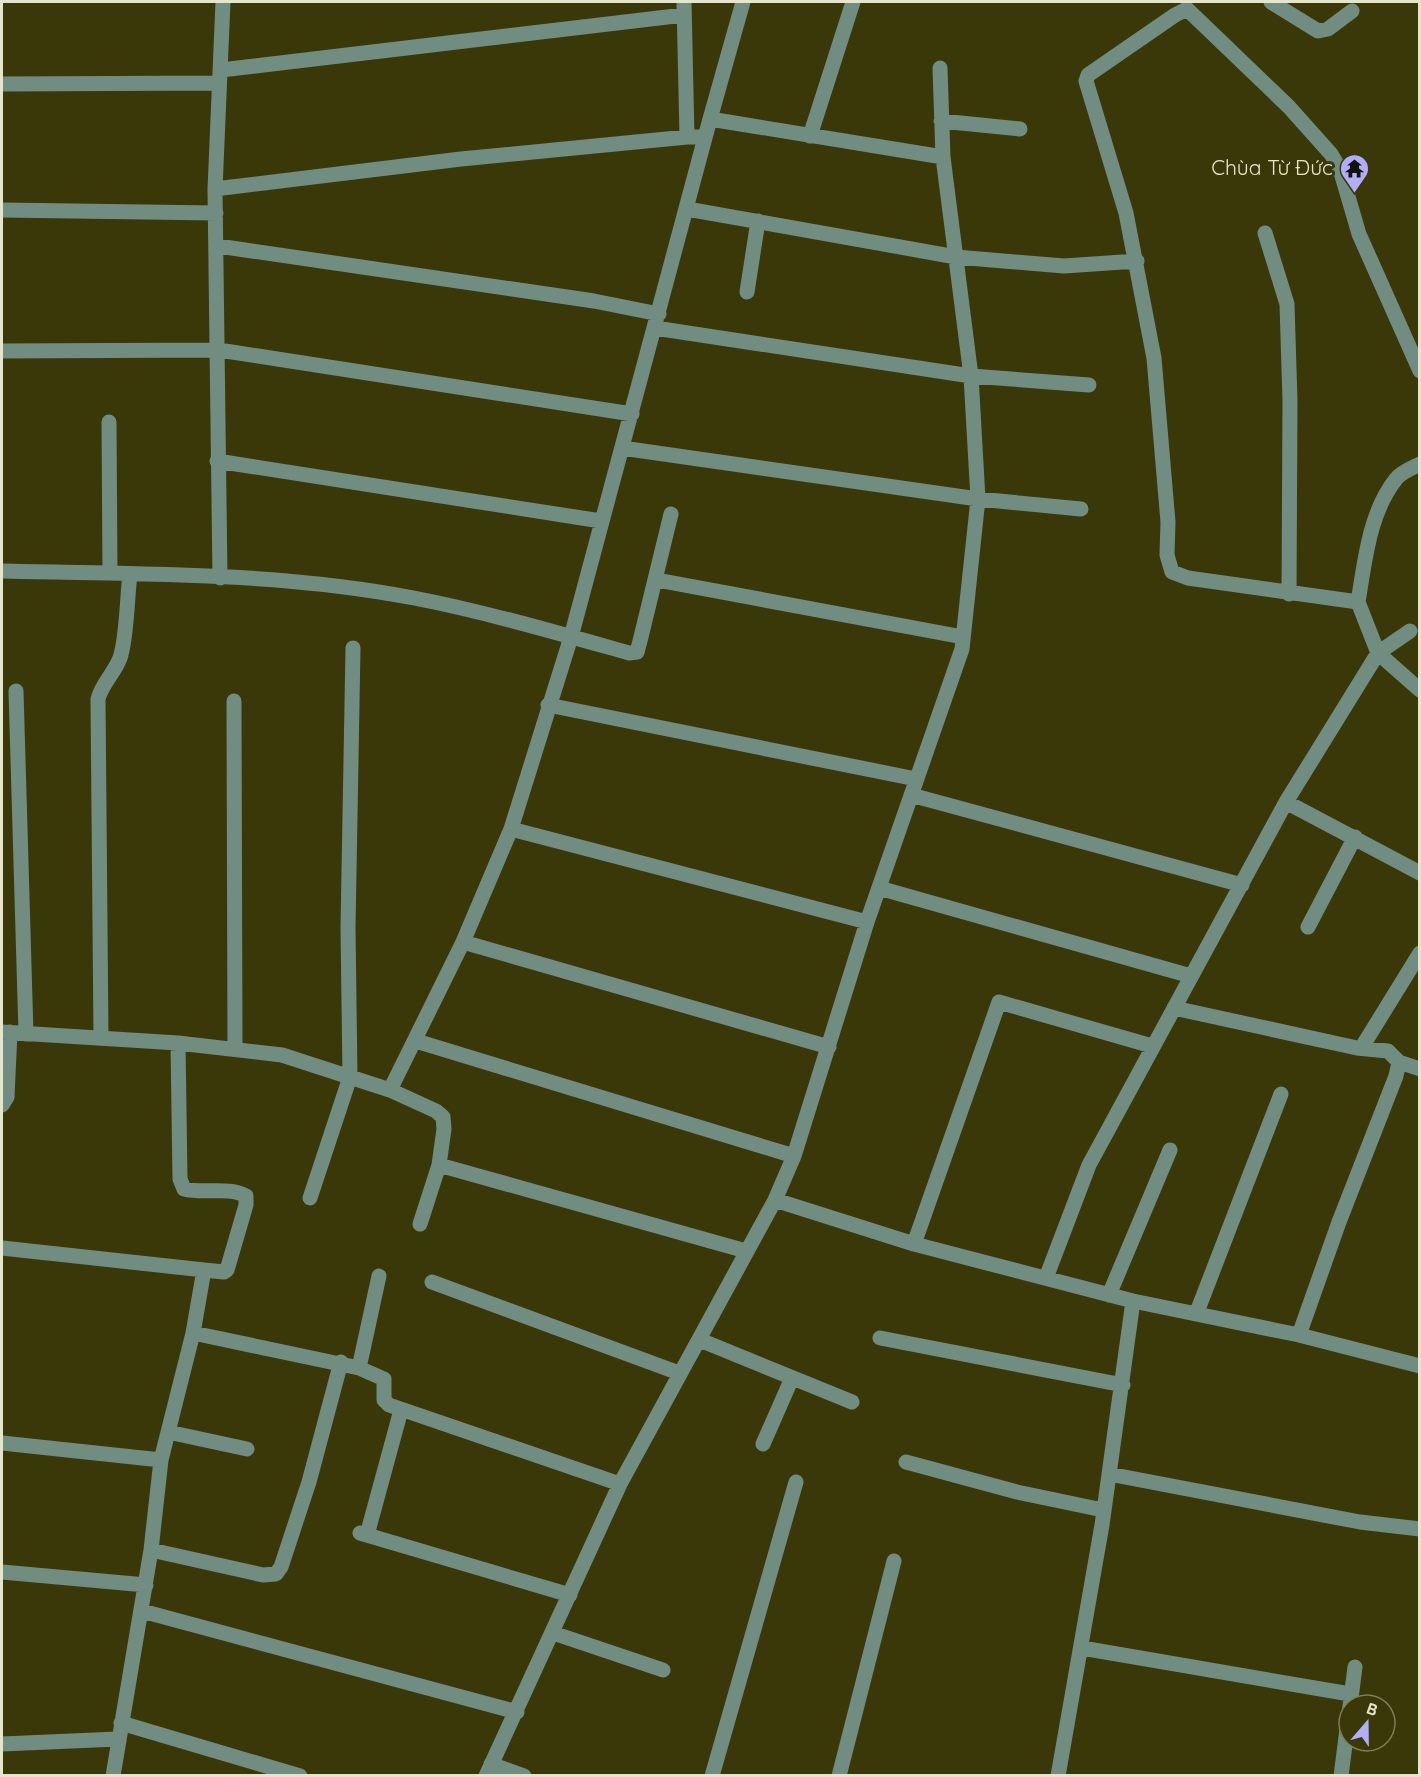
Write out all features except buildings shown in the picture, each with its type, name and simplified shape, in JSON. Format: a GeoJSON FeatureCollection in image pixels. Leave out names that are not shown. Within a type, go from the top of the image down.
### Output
{"type":"FeatureCollection","features":[{"type":"Feature","properties":{"kind":"street"},"geometry":{"type":"LineString","coordinates":[[220,578],[217,461],[218,246],[215,189],[223,2]]}},
{"type":"Feature","properties":{"kind":"street"},"geometry":{"type":"LineString","coordinates":[[390,1090],[463,942],[511,829],[571,637],[687,209],[704,137],[743,2]]}},
{"type":"Feature","properties":{"kind":"street"},"geometry":{"type":"LineString","coordinates":[[810,136],[853,2]]}},
{"type":"Feature","properties":{"kind":"street"},"geometry":{"type":"LineString","coordinates":[[1271,2],[1318,31],[1328,29],[1352,11]]}},
{"type":"Feature","properties":{"kind":"street"},"geometry":{"type":"LineString","coordinates":[[1358,602],[1188,578],[1172,572],[1167,555],[1168,522],[1154,358],[1126,213],[1086,81],[1096,67],[1192,5],[1331,154],[1340,169],[1359,234],[1419,370]]}},
{"type":"Feature","properties":{"kind":"street"},"geometry":{"type":"LineString","coordinates":[[2,84],[220,77],[684,8],[687,136]]}},
{"type":"Feature","properties":{"kind":"street"},"geometry":{"type":"LineString","coordinates":[[524,1776],[489,1770],[620,1484],[679,1372],[700,1340],[775,1200],[794,1156],[867,922],[954,675],[963,637],[978,499],[971,376],[944,157],[940,68]]}},
{"type":"Feature","properties":{"kind":"street"},"geometry":{"type":"LineString","coordinates":[[710,119],[944,157]]}},
{"type":"Feature","properties":{"kind":"street"},"geometry":{"type":"LineString","coordinates":[[941,121],[1020,129]]}},
{"type":"Feature","properties":{"kind":"street"},"geometry":{"type":"LineString","coordinates":[[215,189],[461,159],[687,136],[704,137]]}},
{"type":"Feature","properties":{"kind":"street"},"geometry":{"type":"LineString","coordinates":[[687,209],[956,257],[1064,266],[1137,261]]}},
{"type":"Feature","properties":{"kind":"street"},"geometry":{"type":"LineString","coordinates":[[2,210],[216,213]]}},
{"type":"Feature","properties":{"kind":"street"},"geometry":{"type":"LineString","coordinates":[[747,292],[758,221]]}},
{"type":"Feature","properties":{"kind":"street"},"geometry":{"type":"LineString","coordinates":[[1265,234],[1287,304],[1290,401],[1289,594]]}},
{"type":"Feature","properties":{"kind":"street"},"geometry":{"type":"LineString","coordinates":[[218,246],[594,301],[657,321],[971,376],[1089,385]]}},
{"type":"Feature","properties":{"kind":"street"},"geometry":{"type":"LineString","coordinates":[[2,351],[219,350],[632,414]]}},
{"type":"Feature","properties":{"kind":"street"},"geometry":{"type":"LineString","coordinates":[[109,422],[110,573]]}},
{"type":"Feature","properties":{"kind":"street"},"geometry":{"type":"LineString","coordinates":[[622,448],[978,499],[1081,509]]}},
{"type":"Feature","properties":{"kind":"street"},"geometry":{"type":"LineString","coordinates":[[217,461],[601,521]]}},
{"type":"Feature","properties":{"kind":"street"},"geometry":{"type":"LineString","coordinates":[[1419,464],[1397,477],[1369,536],[1358,602],[1378,653],[1419,690]]}},
{"type":"Feature","properties":{"kind":"street"},"geometry":{"type":"LineString","coordinates":[[2,571],[220,578],[331,586],[412,598],[629,653],[637,652],[657,580],[671,514]]}},
{"type":"Feature","properties":{"kind":"street"},"geometry":{"type":"LineString","coordinates":[[101,1038],[98,699],[101,686],[112,673],[120,656],[130,574]]}},
{"type":"Feature","properties":{"kind":"street"},"geometry":{"type":"LineString","coordinates":[[657,580],[963,637]]}},
{"type":"Feature","properties":{"kind":"street"},"geometry":{"type":"LineString","coordinates":[[1046,1278],[1089,1165],[1286,802],[1378,653],[1410,631]]}},
{"type":"Feature","properties":{"kind":"street"},"geometry":{"type":"LineString","coordinates":[[310,1198],[350,1077],[348,928],[353,648]]}},
{"type":"Feature","properties":{"kind":"street"},"geometry":{"type":"LineString","coordinates":[[16,691],[26,1034]]}},
{"type":"Feature","properties":{"kind":"street"},"geometry":{"type":"LineString","coordinates":[[234,701],[235,1049]]}},
{"type":"Feature","properties":{"kind":"street"},"geometry":{"type":"LineString","coordinates":[[549,705],[916,779]]}},
{"type":"Feature","properties":{"kind":"street"},"geometry":{"type":"LineString","coordinates":[[911,795],[1242,885]]}},
{"type":"Feature","properties":{"kind":"street"},"geometry":{"type":"LineString","coordinates":[[1286,802],[1419,873]]}},
{"type":"Feature","properties":{"kind":"street"},"geometry":{"type":"LineString","coordinates":[[511,829],[867,922]]}},
{"type":"Feature","properties":{"kind":"street"},"geometry":{"type":"LineString","coordinates":[[1308,927],[1355,837]]}},
{"type":"Feature","properties":{"kind":"street"},"geometry":{"type":"LineString","coordinates":[[879,888],[1191,976]]}},
{"type":"Feature","properties":{"kind":"street"},"geometry":{"type":"LineString","coordinates":[[463,942],[829,1047]]}},
{"type":"Feature","properties":{"kind":"street"},"geometry":{"type":"LineString","coordinates":[[1362,1047],[1419,953]]}},
{"type":"Feature","properties":{"kind":"street"},"geometry":{"type":"LineString","coordinates":[[914,1244],[999,1002],[1152,1046]]}},
{"type":"Feature","properties":{"kind":"street"},"geometry":{"type":"LineString","coordinates":[[1174,1008],[1388,1051],[1399,1062],[1419,1069]]}},
{"type":"Feature","properties":{"kind":"street"},"geometry":{"type":"LineString","coordinates":[[2,1105],[7,1097],[6,1032],[178,1043],[282,1055],[390,1090],[436,1111],[442,1117],[444,1129],[439,1165],[420,1224]]}},
{"type":"Feature","properties":{"kind":"street"},"geometry":{"type":"LineString","coordinates":[[416,1041],[794,1156]]}},
{"type":"Feature","properties":{"kind":"street"},"geometry":{"type":"LineString","coordinates":[[2,1248],[224,1272],[227,1269],[246,1196],[239,1192],[197,1192],[184,1189],[180,1179],[178,1043]]}},
{"type":"Feature","properties":{"kind":"street"},"geometry":{"type":"LineString","coordinates":[[1299,1335],[1339,1222],[1396,1076],[1399,1062]]}},
{"type":"Feature","properties":{"kind":"street"},"geometry":{"type":"LineString","coordinates":[[1197,1312],[1281,1094]]}},
{"type":"Feature","properties":{"kind":"street"},"geometry":{"type":"LineString","coordinates":[[1109,1295],[1170,1150]]}},
{"type":"Feature","properties":{"kind":"street"},"geometry":{"type":"LineString","coordinates":[[439,1165],[746,1251]]}},
{"type":"Feature","properties":{"kind":"street"},"geometry":{"type":"LineString","coordinates":[[775,1200],[914,1244],[1109,1295],[1299,1335],[1419,1366]]}},
{"type":"Feature","properties":{"kind":"street"},"geometry":{"type":"LineString","coordinates":[[114,1776],[118,1739],[152,1550],[161,1460],[193,1333],[204,1270]]}},
{"type":"Feature","properties":{"kind":"street"},"geometry":{"type":"LineString","coordinates":[[359,1368],[379,1276]]}},
{"type":"Feature","properties":{"kind":"street"},"geometry":{"type":"LineString","coordinates":[[432,1282],[679,1372]]}},
{"type":"Feature","properties":{"kind":"street"},"geometry":{"type":"LineString","coordinates":[[1058,1776],[1082,1648],[1123,1385],[1133,1301]]}},
{"type":"Feature","properties":{"kind":"street"},"geometry":{"type":"LineString","coordinates":[[193,1333],[341,1362],[359,1368],[384,1379],[386,1403],[401,1410],[620,1484]]}},
{"type":"Feature","properties":{"kind":"street"},"geometry":{"type":"LineString","coordinates":[[880,1338],[1123,1385]]}},
{"type":"Feature","properties":{"kind":"street"},"geometry":{"type":"LineString","coordinates":[[700,1340],[852,1402]]}},
{"type":"Feature","properties":{"kind":"street"},"geometry":{"type":"LineString","coordinates":[[152,1550],[263,1575],[276,1574],[281,1567],[309,1482],[341,1362]]}},
{"type":"Feature","properties":{"kind":"street"},"geometry":{"type":"LineString","coordinates":[[763,1444],[792,1378]]}},
{"type":"Feature","properties":{"kind":"street"},"geometry":{"type":"LineString","coordinates":[[401,1410],[364,1534],[570,1595]]}},
{"type":"Feature","properties":{"kind":"street"},"geometry":{"type":"LineString","coordinates":[[168,1432],[247,1449]]}},
{"type":"Feature","properties":{"kind":"street"},"geometry":{"type":"LineString","coordinates":[[2,1443],[161,1460]]}},
{"type":"Feature","properties":{"kind":"street"},"geometry":{"type":"LineString","coordinates":[[906,1462],[1017,1492],[1103,1510]]}},
{"type":"Feature","properties":{"kind":"street"},"geometry":{"type":"LineString","coordinates":[[1109,1474],[1360,1522],[1419,1529]]}},
{"type":"Feature","properties":{"kind":"street"},"geometry":{"type":"LineString","coordinates":[[712,1776],[796,1482]]}},
{"type":"Feature","properties":{"kind":"street"},"geometry":{"type":"LineString","coordinates":[[839,1776],[894,1561]]}},
{"type":"Feature","properties":{"kind":"street"},"geometry":{"type":"LineString","coordinates":[[2,1572],[146,1585]]}},
{"type":"Feature","properties":{"kind":"street"},"geometry":{"type":"LineString","coordinates":[[142,1611],[517,1712]]}},
{"type":"Feature","properties":{"kind":"street"},"geometry":{"type":"LineString","coordinates":[[553,1633],[663,1670]]}},
{"type":"Feature","properties":{"kind":"street"},"geometry":{"type":"LineString","coordinates":[[1082,1648],[1344,1693]]}},
{"type":"Feature","properties":{"kind":"street"},"geometry":{"type":"LineString","coordinates":[[1350,1693],[1355,1667]]}},
{"type":"Feature","properties":{"kind":"street"},"geometry":{"type":"LineString","coordinates":[[121,1723],[300,1776]]}},
{"type":"Feature","properties":{"kind":"street"},"geometry":{"type":"LineString","coordinates":[[2,1744],[118,1739]]}},
{"type":"Feature","properties":{"kind":"street"},"geometry":{"type":"LineString","coordinates":[[1341,1776],[1344,1753]]}},
{"type":"Feature","properties":{"kind":"place","name":"Chùa Từ Đức"},"geometry":{"type":"Point","coordinates":[1354,194]}}]}
